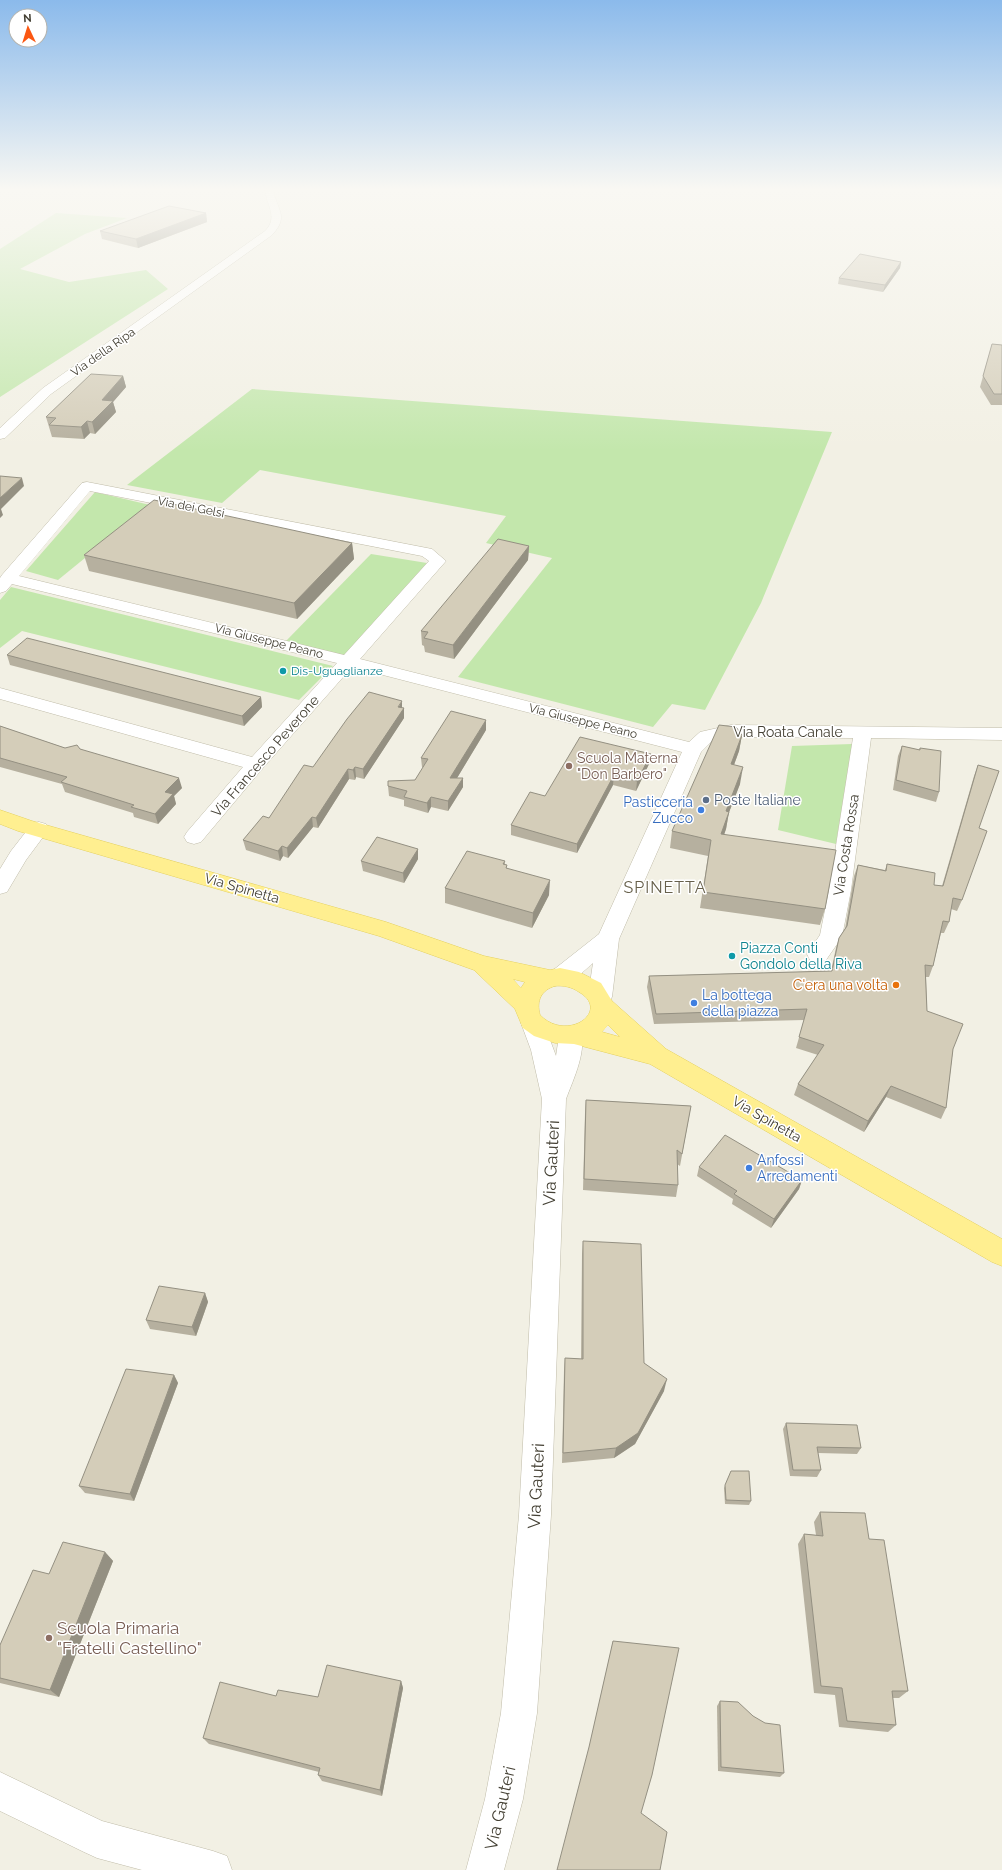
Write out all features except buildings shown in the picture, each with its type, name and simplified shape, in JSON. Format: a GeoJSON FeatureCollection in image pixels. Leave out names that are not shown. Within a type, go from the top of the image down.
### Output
{"type":"FeatureCollection","features":[{"type":"Feature","properties":{"kind":"main road","name":"Via Spinetta"},"geometry":{"type":"LineString","coordinates":[[0,817],[386,930],[482,964],[555,978]]}},
{"type":"Feature","properties":{"kind":"main road","name":"Via Spinetta"},"geometry":{"type":"LineString","coordinates":[[482,964],[529,1015]]}},
{"type":"Feature","properties":{"kind":"main road"},"geometry":{"type":"LineString","coordinates":[[555,978],[573,978],[584,982],[593,988],[601,1001],[601,1015],[596,1024],[588,1030],[574,1035],[553,1034],[542,1030],[529,1015],[527,997],[532,989],[540,983],[555,978]]}},
{"type":"Feature","properties":{"kind":"main road","name":"Via Spinetta"},"geometry":{"type":"LineString","coordinates":[[601,1001],[657,1056],[1002,1253]]}},
{"type":"Feature","properties":{"kind":"main road","name":"Via Spinetta"},"geometry":{"type":"LineString","coordinates":[[574,1035],[657,1056]]}},
{"type":"Feature","properties":{"kind":"street","name":"Via della Ripa"},"geometry":{"type":"LineString","coordinates":[[0,435],[48,391],[210,276]]}},
{"type":"Feature","properties":{"kind":"street","name":"Via dei Gelsi"},"geometry":{"type":"LineString","coordinates":[[4,583],[87,486],[427,552]]}},
{"type":"Feature","properties":{"kind":"street","name":"Via Francesco Peverone"},"geometry":{"type":"LineString","coordinates":[[194,837],[256,764],[438,561],[427,552]]}},
{"type":"Feature","properties":{"kind":"street","name":"Via Giuseppe Peano"},"geometry":{"type":"LineString","coordinates":[[4,583],[348,661],[692,749]]}},
{"type":"Feature","properties":{"kind":"street"},"geometry":{"type":"LineString","coordinates":[[0,693],[256,764]]}},
{"type":"Feature","properties":{"kind":"street","name":"Via Roata Canale"},"geometry":{"type":"LineString","coordinates":[[601,1001],[608,939],[692,749],[707,736],[731,732],[1002,734]]}},
{"type":"Feature","properties":{"kind":"street","name":"Via Costa Rossa"},"geometry":{"type":"LineString","coordinates":[[818,954],[831,937],[840,890],[863,732]]}},
{"type":"Feature","properties":{"kind":"street"},"geometry":{"type":"LineString","coordinates":[[0,887],[18,856],[39,829]]}},
{"type":"Feature","properties":{"kind":"street","name":"Via Roata Canale"},"geometry":{"type":"LineString","coordinates":[[555,978],[608,939]]}},
{"type":"Feature","properties":{"kind":"street","name":"Via Gauteri"},"geometry":{"type":"LineString","coordinates":[[485,1870],[504,1799],[519,1713],[535,1515],[554,1099],[544,1050],[529,1015]]}},
{"type":"Feature","properties":{"kind":"street","name":"Via Gauteri"},"geometry":{"type":"LineString","coordinates":[[554,1099],[574,1035]]}},
{"type":"Feature","properties":{"kind":"street"},"geometry":{"type":"LineString","coordinates":[[0,1791],[97,1839],[213,1870]]}},
{"type":"Feature","properties":{"kind":"green space"},"geometry":{"type":"Polygon","coordinates":[[[0,276],[47,276],[69,282],[106,276],[153,276],[168,289],[0,397],[0,276]]]}},
{"type":"Feature","properties":{"kind":"green space"},"geometry":{"type":"Polygon","coordinates":[[[252,389],[832,432],[761,603],[705,710],[672,704],[653,727],[458,677],[552,558],[486,543],[506,516],[260,470],[222,503],[127,485],[252,389]]]}},
{"type":"Feature","properties":{"kind":"green space"},"geometry":{"type":"Polygon","coordinates":[[[95,492],[150,505],[58,580],[26,571],[95,492]]]}},
{"type":"Feature","properties":{"kind":"green space"},"geometry":{"type":"Polygon","coordinates":[[[371,554],[427,563],[344,656],[286,641],[371,554]]]}},
{"type":"Feature","properties":{"kind":"green space"},"geometry":{"type":"Polygon","coordinates":[[[11,587],[333,666],[299,700],[22,631],[0,648],[0,600],[11,587]]]}},
{"type":"Feature","properties":{"kind":"green space"},"geometry":{"type":"Polygon","coordinates":[[[852,744],[836,844],[778,830],[792,746],[852,744]]]}},
{"type":"Feature","properties":{"kind":"place","name":"Dis-Uguaglianze"},"geometry":{"type":"Point","coordinates":[283,671]}},
{"type":"Feature","properties":{"kind":"place","name":"Scuola Materna \"Don Barbero\""},"geometry":{"type":"Point","coordinates":[569,766]}},
{"type":"Feature","properties":{"kind":"place","name":"Poste Italiane"},"geometry":{"type":"Point","coordinates":[706,800]}},
{"type":"Feature","properties":{"kind":"place","name":"Pasticceria Zucco"},"geometry":{"type":"Point","coordinates":[701,810]}},
{"type":"Feature","properties":{"kind":"place","name":"Piazza Conti Gondolo della Riva"},"geometry":{"type":"Point","coordinates":[732,956]}},
{"type":"Feature","properties":{"kind":"place","name":"C'era una volta"},"geometry":{"type":"Point","coordinates":[896,985]}},
{"type":"Feature","properties":{"kind":"place","name":"La bottega della piazza"},"geometry":{"type":"Point","coordinates":[694,1003]}},
{"type":"Feature","properties":{"kind":"place","name":"Anfossi Arredamenti"},"geometry":{"type":"Point","coordinates":[749,1168]}},
{"type":"Feature","properties":{"kind":"place","name":"Scuola Primaria \"Fratelli Castellino\""},"geometry":{"type":"Point","coordinates":[49,1638]}},
{"type":"Feature","properties":{"kind":"district","name":"SPINETTA"},"geometry":{"type":"Point","coordinates":[665,887]}}]}
